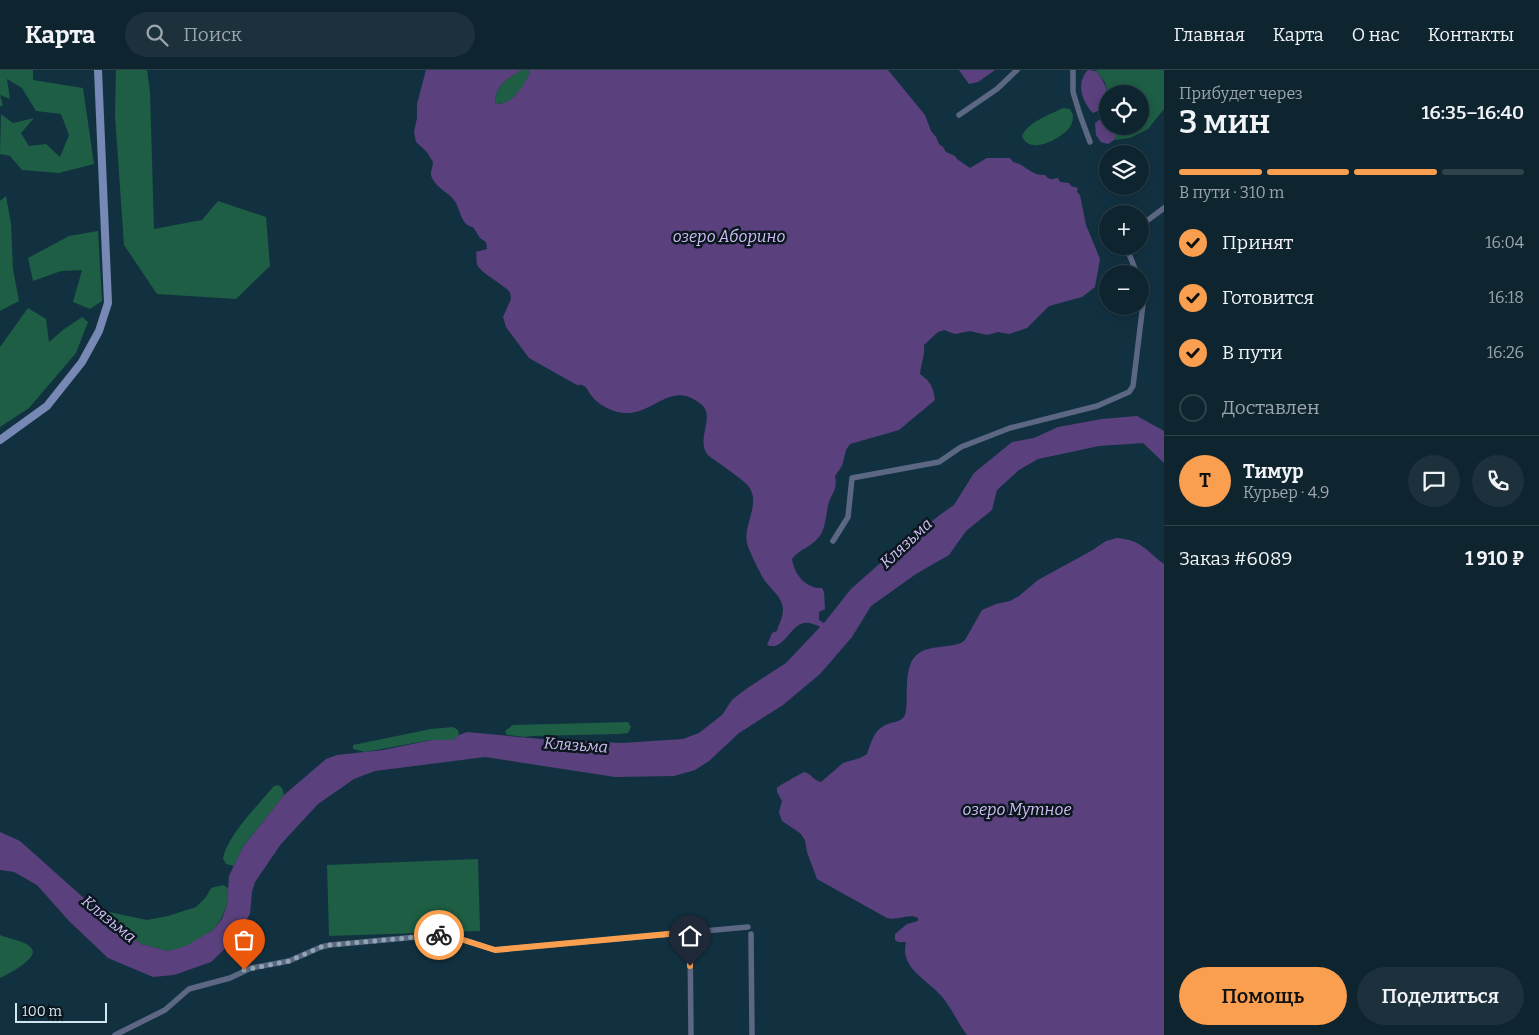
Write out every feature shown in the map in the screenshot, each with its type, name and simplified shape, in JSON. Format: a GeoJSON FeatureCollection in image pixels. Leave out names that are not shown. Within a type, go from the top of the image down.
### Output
{"type":"FeatureCollection","features":[{"type":"Feature","properties":{"kind":"main road"},"geometry":{"type":"LineString","coordinates":[[0,440],[47,406],[82,362],[99,331],[108,303],[98,70]]}},
{"type":"Feature","properties":{"kind":"street"},"geometry":{"type":"LineString","coordinates":[[959,115],[997,89],[1017,70]]}},
{"type":"Feature","properties":{"kind":"street"},"geometry":{"type":"LineString","coordinates":[[1073,70],[1072,92],[1090,142]]}},
{"type":"Feature","properties":{"kind":"street"},"geometry":{"type":"LineString","coordinates":[[1149,219],[1164,208]]}},
{"type":"Feature","properties":{"kind":"street"},"geometry":{"type":"LineString","coordinates":[[832,541],[848,517],[852,478],[939,462],[961,447],[1010,428],[1097,406],[1128,392],[1133,386],[1142,315]]}},
{"type":"Feature","properties":{"kind":"street"},"geometry":{"type":"LineString","coordinates":[[115,1035],[164,1010],[189,989],[230,978],[251,968],[289,961],[330,945],[438,935],[454,937],[495,950],[748,927]]}},
{"type":"Feature","properties":{"kind":"street"},"geometry":{"type":"LineString","coordinates":[[690,932],[690,1035]]}},
{"type":"Feature","properties":{"kind":"street"},"geometry":{"type":"LineString","coordinates":[[751,934],[752,1035]]}},
{"type":"Feature","properties":{"kind":"green space"},"geometry":{"type":"Polygon","coordinates":[[[0,70],[33,70],[33,80],[83,88],[94,164],[59,173],[22,170],[10,156],[0,154],[1,114],[13,123],[34,118],[21,133],[29,146],[46,144],[60,157],[69,135],[61,114],[36,111],[22,88],[7,79],[10,99],[0,95],[0,70]]]}},
{"type":"Feature","properties":{"kind":"green space"},"geometry":{"type":"Polygon","coordinates":[[[116,70],[147,70],[150,92],[154,229],[202,220],[218,201],[266,217],[270,266],[236,299],[157,294],[124,245],[115,116],[116,70]]]}},
{"type":"Feature","properties":{"kind":"green space"},"geometry":{"type":"Polygon","coordinates":[[[522,70],[528,70],[530,73],[512,99],[501,104],[495,103],[497,92],[503,83],[522,70]]]}},
{"type":"Feature","properties":{"kind":"green space"},"geometry":{"type":"Polygon","coordinates":[[[1164,70],[1164,109],[1149,128],[1149,85],[1106,85],[1096,71],[1164,70]]]}},
{"type":"Feature","properties":{"kind":"green space"},"geometry":{"type":"Polygon","coordinates":[[[0,95],[3,106],[0,106],[0,95]]]}},
{"type":"Feature","properties":{"kind":"green space"},"geometry":{"type":"Polygon","coordinates":[[[1063,108],[1070,109],[1073,115],[1073,120],[1066,132],[1045,144],[1031,145],[1026,142],[1022,136],[1029,127],[1040,119],[1063,108]]]}},
{"type":"Feature","properties":{"kind":"green space"},"geometry":{"type":"Polygon","coordinates":[[[1116,135],[1136,135],[1130,138],[1114,140],[1116,135]]]}},
{"type":"Feature","properties":{"kind":"green space"},"geometry":{"type":"Polygon","coordinates":[[[6,196],[11,224],[13,269],[19,301],[0,311],[0,201],[6,196]]]}},
{"type":"Feature","properties":{"kind":"green space"},"geometry":{"type":"Polygon","coordinates":[[[98,231],[102,301],[90,309],[73,302],[82,270],[61,271],[33,281],[28,258],[69,236],[98,231]]]}},
{"type":"Feature","properties":{"kind":"green space"},"geometry":{"type":"Polygon","coordinates":[[[28,308],[46,319],[49,342],[82,317],[88,322],[76,353],[29,408],[0,427],[0,347],[28,308]]]}},
{"type":"Feature","properties":{"kind":"green space"},"geometry":{"type":"Polygon","coordinates":[[[628,722],[631,727],[628,733],[619,734],[525,737],[507,735],[505,731],[513,725],[628,722]]]}},
{"type":"Feature","properties":{"kind":"green space"},"geometry":{"type":"Polygon","coordinates":[[[453,727],[458,730],[459,735],[453,740],[431,740],[365,752],[353,749],[353,745],[431,729],[453,727]]]}},
{"type":"Feature","properties":{"kind":"green space"},"geometry":{"type":"Polygon","coordinates":[[[278,785],[282,788],[284,795],[243,847],[234,866],[226,864],[223,859],[230,841],[252,811],[274,786],[278,785]]]}},
{"type":"Feature","properties":{"kind":"green space"},"geometry":{"type":"Polygon","coordinates":[[[478,859],[480,931],[329,936],[327,865],[478,859]]]}},
{"type":"Feature","properties":{"kind":"green space"},"geometry":{"type":"Polygon","coordinates":[[[223,885],[228,888],[227,905],[221,919],[213,930],[186,947],[168,951],[141,944],[107,917],[109,912],[147,920],[168,916],[196,907],[206,897],[211,888],[223,885]]]}},
{"type":"Feature","properties":{"kind":"green space"},"geometry":{"type":"Polygon","coordinates":[[[0,935],[18,940],[30,946],[33,953],[21,966],[0,978],[0,935]]]}},
{"type":"Feature","properties":{"kind":"water","name":"озеро Аборино"},"geometry":{"type":"Polygon","coordinates":[[[426,70],[522,70],[507,79],[500,87],[495,97],[495,103],[500,104],[510,100],[518,92],[530,73],[528,70],[888,70],[925,115],[931,131],[939,144],[946,152],[955,156],[970,168],[987,158],[1010,158],[1013,162],[1022,165],[1036,174],[1045,175],[1051,179],[1058,178],[1060,182],[1069,183],[1071,186],[1078,188],[1077,192],[1080,195],[1086,225],[1100,259],[1095,287],[1082,297],[1049,306],[1027,328],[1009,334],[998,332],[987,335],[970,331],[955,334],[944,330],[938,332],[924,345],[920,374],[931,385],[935,400],[899,430],[850,444],[846,450],[842,466],[835,476],[835,488],[821,534],[816,541],[792,559],[798,575],[806,583],[816,588],[822,588],[824,592],[825,609],[819,612],[819,620],[824,623],[851,589],[954,505],[974,473],[1012,442],[1034,438],[1058,427],[1102,419],[1137,416],[1164,431],[1164,463],[1143,443],[1099,446],[1038,459],[1019,470],[997,490],[992,510],[966,531],[949,555],[916,574],[871,606],[852,637],[820,674],[783,705],[739,733],[709,761],[695,770],[674,776],[615,777],[485,757],[375,771],[354,779],[318,804],[281,844],[255,882],[250,914],[233,941],[211,962],[174,975],[153,977],[108,958],[69,921],[37,885],[14,872],[0,870],[0,832],[20,841],[95,908],[141,944],[168,951],[186,946],[213,930],[222,919],[227,905],[229,876],[243,847],[284,795],[326,759],[337,755],[383,750],[432,740],[453,740],[467,732],[540,739],[622,743],[683,739],[699,733],[722,715],[732,700],[786,663],[820,627],[807,623],[801,624],[780,643],[775,646],[767,645],[772,633],[777,631],[783,609],[779,597],[765,581],[747,543],[747,529],[753,507],[752,493],[743,481],[707,454],[704,448],[704,441],[707,415],[701,404],[690,397],[680,395],[671,396],[634,412],[623,413],[610,409],[597,401],[585,387],[577,385],[529,358],[506,327],[503,317],[511,299],[510,292],[482,271],[477,264],[476,252],[487,249],[486,242],[480,238],[473,227],[463,220],[454,200],[434,182],[431,174],[433,162],[427,152],[416,142],[414,132],[417,104],[426,70]]]}},
{"type":"Feature","properties":{"kind":"water"},"geometry":{"type":"Polygon","coordinates":[[[959,70],[995,70],[978,82],[969,84],[959,70]]]}},
{"type":"Feature","properties":{"kind":"water"},"geometry":{"type":"Polygon","coordinates":[[[1088,70],[1096,71],[1105,85],[1099,85],[1099,110],[1093,113],[1085,103],[1081,92],[1084,75],[1088,70]]]}},
{"type":"Feature","properties":{"kind":"water"},"geometry":{"type":"Polygon","coordinates":[[[1099,120],[1099,135],[1116,135],[1114,140],[1108,144],[1101,142],[1096,135],[1095,123],[1099,120]]]}},
{"type":"Feature","properties":{"kind":"water","name":"озеро Мутное"},"geometry":{"type":"Polygon","coordinates":[[[1117,538],[1138,544],[1164,564],[1164,1035],[967,1035],[943,998],[911,967],[905,951],[906,942],[895,940],[895,934],[907,924],[918,921],[918,918],[911,916],[895,919],[887,918],[817,879],[807,852],[805,840],[800,833],[782,821],[779,812],[782,801],[777,788],[804,772],[821,782],[843,763],[867,754],[874,736],[883,726],[903,718],[906,706],[909,667],[919,653],[924,650],[961,643],[965,640],[982,610],[1010,601],[1038,580],[1106,541],[1117,538]]]}},
{"type":"Feature","properties":{"kind":"way so far"},"geometry":{"type":"LineString","coordinates":[[244,970],[289,961],[330,945],[439,935]]}},
{"type":"Feature","properties":{"kind":"route"},"geometry":{"type":"LineString","coordinates":[[439,935],[447,935],[495,950],[690,932],[690,966]]}},
{"type":"Feature","properties":{"kind":"water label","name":"Клязьма"},"geometry":{"type":"Point","coordinates":[906,543]}},
{"type":"Feature","properties":{"kind":"water label","name":"Клязьма"},"geometry":{"type":"Point","coordinates":[576,745]}},
{"type":"Feature","properties":{"kind":"water label","name":"Клязьма"},"geometry":{"type":"Point","coordinates":[109,919]}}]}
